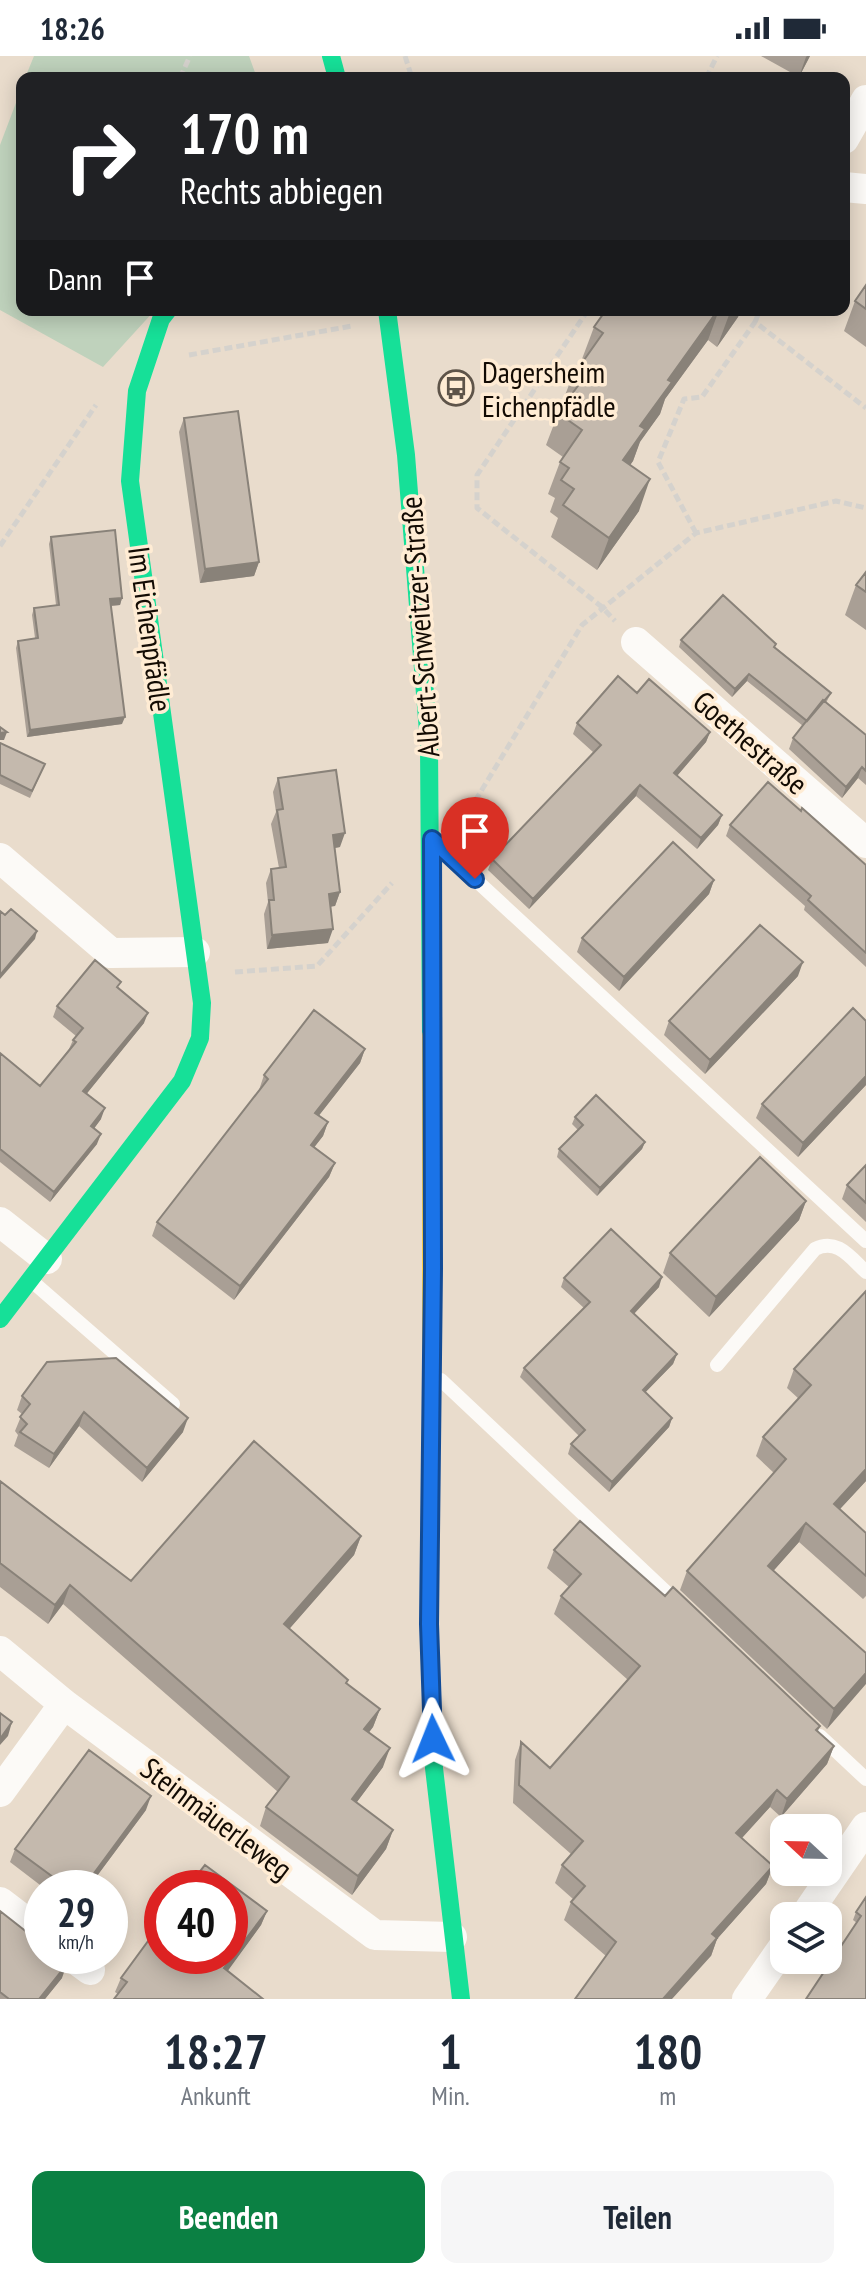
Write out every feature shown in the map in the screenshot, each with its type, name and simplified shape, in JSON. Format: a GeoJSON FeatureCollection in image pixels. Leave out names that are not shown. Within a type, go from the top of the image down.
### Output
{"type":"FeatureCollection","features":[{"type":"Feature","properties":{"kind":"street"},"geometry":{"type":"LineString","coordinates":[[850,128],[866,100]]}},
{"type":"Feature","properties":{"kind":"street","name":"Im Eichenpfädle"},"geometry":{"type":"LineString","coordinates":[[0,1319],[182,1081],[200,1038],[202,1003],[130,481],[137,391],[163,316]]}},
{"type":"Feature","properties":{"kind":"street","name":"Albert-Schweitzer-Straße"},"geometry":{"type":"LineString","coordinates":[[388,316],[406,455],[423,646],[432,839],[429,1624],[434,1768],[461,1999]]}},
{"type":"Feature","properties":{"kind":"street","name":"Goethestraße"},"geometry":{"type":"LineString","coordinates":[[636,642],[866,843]]}},
{"type":"Feature","properties":{"kind":"street"},"geometry":{"type":"LineString","coordinates":[[0,858],[111,953],[195,952]]}},
{"type":"Feature","properties":{"kind":"street"},"geometry":{"type":"LineString","coordinates":[[0,1222],[38,1270]]}},
{"type":"Feature","properties":{"kind":"street","name":"Steinmäuerleweg"},"geometry":{"type":"LineString","coordinates":[[0,1651],[64,1704],[375,1935],[452,1937]]}},
{"type":"Feature","properties":{"kind":"street"},"geometry":{"type":"LineString","coordinates":[[0,1792],[64,1704]]}},
{"type":"Feature","properties":{"kind":"street"},"geometry":{"type":"LineString","coordinates":[[815,1902],[866,1827]]}},
{"type":"Feature","properties":{"kind":"street"},"geometry":{"type":"LineString","coordinates":[[0,1902],[24,1920]]}},
{"type":"Feature","properties":{"kind":"street"},"geometry":{"type":"LineString","coordinates":[[747,1999],[770,1966]]}},
{"type":"Feature","properties":{"kind":"lane"},"geometry":{"type":"LineString","coordinates":[[432,839],[866,1241]]}},
{"type":"Feature","properties":{"kind":"lane"},"geometry":{"type":"LineString","coordinates":[[717,1365],[815,1249],[824,1244],[839,1247],[866,1272]]}},
{"type":"Feature","properties":{"kind":"lane"},"geometry":{"type":"LineString","coordinates":[[38,1270],[173,1404]]}},
{"type":"Feature","properties":{"kind":"lane"},"geometry":{"type":"LineString","coordinates":[[431,1371],[694,1618]]}},
{"type":"Feature","properties":{"kind":"lane"},"geometry":{"type":"LineString","coordinates":[[809,1726],[866,1779]]}},
{"type":"Feature","properties":{"kind":"path"},"geometry":{"type":"LineString","coordinates":[[150,353],[184,356],[320,334],[381,316]]}},
{"type":"Feature","properties":{"kind":"path"},"geometry":{"type":"LineString","coordinates":[[584,316],[477,475],[477,508],[602,607],[636,642]]}},
{"type":"Feature","properties":{"kind":"path"},"geometry":{"type":"LineString","coordinates":[[696,533],[658,462],[684,399],[702,397],[758,316]]}},
{"type":"Feature","properties":{"kind":"path"},"geometry":{"type":"LineString","coordinates":[[755,322],[866,408]]}},
{"type":"Feature","properties":{"kind":"path"},"geometry":{"type":"LineString","coordinates":[[0,546],[98,402]]}},
{"type":"Feature","properties":{"kind":"path"},"geometry":{"type":"LineString","coordinates":[[234,973],[317,966],[432,839],[465,817],[582,625],[696,533],[836,501],[866,508]]}},
{"type":"Feature","properties":{"kind":"green space"},"geometry":{"type":"Polygon","coordinates":[[[34,56],[249,56],[255,72],[27,72],[34,56]]]}},
{"type":"Feature","properties":{"kind":"green space"},"geometry":{"type":"Polygon","coordinates":[[[16,103],[16,316],[150,316],[103,367],[0,310],[0,145],[16,103]]]}},
{"type":"Feature","properties":{"kind":"building"},"geometry":{"type":"Polygon","coordinates":[[[866,285],[866,309],[855,301],[866,285]]]}},
{"type":"Feature","properties":{"kind":"building"},"geometry":{"type":"Polygon","coordinates":[[[602,316],[714,316],[668,380],[672,382],[640,426],[645,429],[623,460],[650,479],[609,538],[563,505],[574,489],[561,480],[569,468],[560,462],[582,430],[558,413],[580,383],[572,377],[603,333],[594,327],[602,316]]]}},
{"type":"Feature","properties":{"kind":"building"},"geometry":{"type":"Polygon","coordinates":[[[238,411],[259,562],[205,569],[184,418],[238,411]]]}},
{"type":"Feature","properties":{"kind":"building"},"geometry":{"type":"Polygon","coordinates":[[[115,530],[122,598],[110,599],[125,717],[30,730],[18,641],[38,638],[34,608],[59,605],[51,537],[115,530]]]}},
{"type":"Feature","properties":{"kind":"building"},"geometry":{"type":"Polygon","coordinates":[[[866,572],[866,592],[856,585],[866,572]]]}},
{"type":"Feature","properties":{"kind":"building"},"geometry":{"type":"Polygon","coordinates":[[[723,595],[776,644],[774,647],[831,693],[807,721],[749,674],[735,689],[681,640],[723,595]]]}},
{"type":"Feature","properties":{"kind":"building"},"geometry":{"type":"Polygon","coordinates":[[[618,676],[637,693],[649,679],[710,732],[674,773],[722,815],[701,838],[640,785],[533,899],[492,859],[601,745],[577,723],[618,676]]]}},
{"type":"Feature","properties":{"kind":"building"},"geometry":{"type":"Polygon","coordinates":[[[823,700],[866,735],[866,771],[862,767],[846,787],[793,738],[823,700]]]}},
{"type":"Feature","properties":{"kind":"building"},"geometry":{"type":"Polygon","coordinates":[[[0,743],[45,764],[32,791],[0,775],[0,743]]]}},
{"type":"Feature","properties":{"kind":"building"},"geometry":{"type":"Polygon","coordinates":[[[336,770],[345,833],[333,835],[340,892],[329,894],[333,929],[272,935],[269,900],[274,900],[271,869],[286,867],[277,810],[283,809],[278,778],[336,770]]]}},
{"type":"Feature","properties":{"kind":"building"},"geometry":{"type":"Polygon","coordinates":[[[768,782],[866,865],[866,953],[808,900],[811,896],[730,825],[768,782]]]}},
{"type":"Feature","properties":{"kind":"building"},"geometry":{"type":"Polygon","coordinates":[[[673,842],[714,880],[624,977],[582,938],[673,842]]]}},
{"type":"Feature","properties":{"kind":"building"},"geometry":{"type":"Polygon","coordinates":[[[11,909],[37,931],[0,975],[0,911],[5,915],[11,909]]]}},
{"type":"Feature","properties":{"kind":"building"},"geometry":{"type":"Polygon","coordinates":[[[760,925],[803,962],[710,1060],[669,1021],[760,925]]]}},
{"type":"Feature","properties":{"kind":"building"},"geometry":{"type":"Polygon","coordinates":[[[95,960],[121,982],[117,987],[148,1013],[83,1091],[105,1108],[91,1126],[101,1134],[54,1192],[0,1149],[0,1053],[40,1086],[76,1042],[73,1040],[83,1028],[57,1006],[95,960]]]}},
{"type":"Feature","properties":{"kind":"building"},"geometry":{"type":"Polygon","coordinates":[[[853,1008],[866,1021],[866,1076],[803,1143],[762,1104],[853,1008]]]}},
{"type":"Feature","properties":{"kind":"building"},"geometry":{"type":"Polygon","coordinates":[[[314,1010],[365,1049],[315,1113],[328,1122],[311,1145],[335,1163],[240,1286],[157,1222],[268,1079],[264,1075],[314,1010]]]}},
{"type":"Feature","properties":{"kind":"building"},"geometry":{"type":"Polygon","coordinates":[[[596,1095],[645,1142],[600,1188],[559,1149],[583,1125],[575,1117],[596,1095]]]}},
{"type":"Feature","properties":{"kind":"building"},"geometry":{"type":"Polygon","coordinates":[[[760,1157],[806,1201],[716,1297],[670,1253],[760,1157]]]}},
{"type":"Feature","properties":{"kind":"building"},"geometry":{"type":"Polygon","coordinates":[[[866,1165],[866,1203],[847,1185],[866,1165]]]}},
{"type":"Feature","properties":{"kind":"building"},"geometry":{"type":"Polygon","coordinates":[[[611,1229],[662,1277],[631,1311],[677,1354],[643,1390],[672,1418],[612,1482],[571,1444],[585,1430],[524,1368],[590,1302],[564,1278],[611,1229]]]}},
{"type":"Feature","properties":{"kind":"building"},"geometry":{"type":"Polygon","coordinates":[[[866,1291],[866,1469],[834,1504],[866,1533],[866,1576],[806,1523],[768,1566],[866,1653],[866,1673],[834,1709],[687,1571],[786,1459],[763,1437],[811,1385],[794,1369],[866,1291]]]}},
{"type":"Feature","properties":{"kind":"building"},"geometry":{"type":"Polygon","coordinates":[[[116,1358],[188,1418],[147,1468],[84,1412],[54,1454],[20,1432],[27,1424],[20,1417],[30,1404],[22,1396],[47,1362],[116,1358]]]}},
{"type":"Feature","properties":{"kind":"building"},"geometry":{"type":"Polygon","coordinates":[[[254,1441],[361,1536],[284,1624],[348,1680],[346,1683],[380,1709],[364,1729],[390,1748],[352,1799],[393,1830],[358,1876],[266,1807],[289,1777],[70,1585],[55,1605],[0,1563],[0,1481],[131,1581],[254,1441]]]}},
{"type":"Feature","properties":{"kind":"building"},"geometry":{"type":"Polygon","coordinates":[[[580,1521],[665,1596],[673,1587],[820,1726],[816,1730],[834,1746],[787,1799],[777,1790],[736,1833],[770,1863],[770,1869],[712,1934],[717,1938],[663,1999],[575,1999],[616,1942],[571,1902],[585,1886],[562,1865],[583,1841],[519,1785],[521,1742],[550,1768],[640,1666],[561,1596],[581,1574],[554,1550],[580,1521]]]}},
{"type":"Feature","properties":{"kind":"building"},"geometry":{"type":"Polygon","coordinates":[[[0,1713],[12,1722],[0,1739],[0,1713]]]}},
{"type":"Feature","properties":{"kind":"building"},"geometry":{"type":"Polygon","coordinates":[[[89,1750],[151,1796],[96,1870],[44,1870],[15,1849],[89,1750]]]}},
{"type":"Feature","properties":{"kind":"building"},"geometry":{"type":"Polygon","coordinates":[[[248,1897],[267,1911],[248,1936],[248,1897]]]}},
{"type":"Feature","properties":{"kind":"building"},"geometry":{"type":"Polygon","coordinates":[[[866,1897],[866,1999],[806,1999],[823,1974],[842,1974],[842,1945],[861,1916],[856,1912],[866,1897]]]}},
{"type":"Feature","properties":{"kind":"building"},"geometry":{"type":"Polygon","coordinates":[[[0,1911],[24,1930],[24,1974],[59,1974],[39,1999],[9,1999],[0,1992],[0,1911]]]}},
{"type":"Feature","properties":{"kind":"building"},"geometry":{"type":"Polygon","coordinates":[[[144,1947],[144,1974],[232,1974],[263,1999],[114,1999],[127,1982],[121,1978],[128,1974],[128,1968],[144,1947]]]}},
{"type":"Feature","properties":{"kind":"traffic: fast"},"geometry":{"type":"LineString","coordinates":[[331,56],[335,72]]}},
{"type":"Feature","properties":{"kind":"traffic: fast"},"geometry":{"type":"LineString","coordinates":[[0,1319],[182,1081],[200,1038],[202,1003],[130,481],[137,391],[163,316]]}},
{"type":"Feature","properties":{"kind":"traffic: fast"},"geometry":{"type":"LineString","coordinates":[[388,316],[406,455],[429,744],[431,1036]]}},
{"type":"Feature","properties":{"kind":"traffic: fast"},"geometry":{"type":"LineString","coordinates":[[431,1427],[429,1624],[434,1768],[461,1999]]}},
{"type":"Feature","properties":{"kind":"traffic: slow"},"geometry":{"type":"LineString","coordinates":[[431,1036],[431,1427]]}},
{"type":"Feature","properties":{"kind":"place","name":"Dagersheim Eichenpfädle"},"geometry":{"type":"Point","coordinates":[456,388]}},
{"type":"Feature","properties":{"kind":"route"},"geometry":{"type":"LineString","coordinates":[[433,1739],[429,1624],[433,1268],[432,839],[475,879]]}}]}
